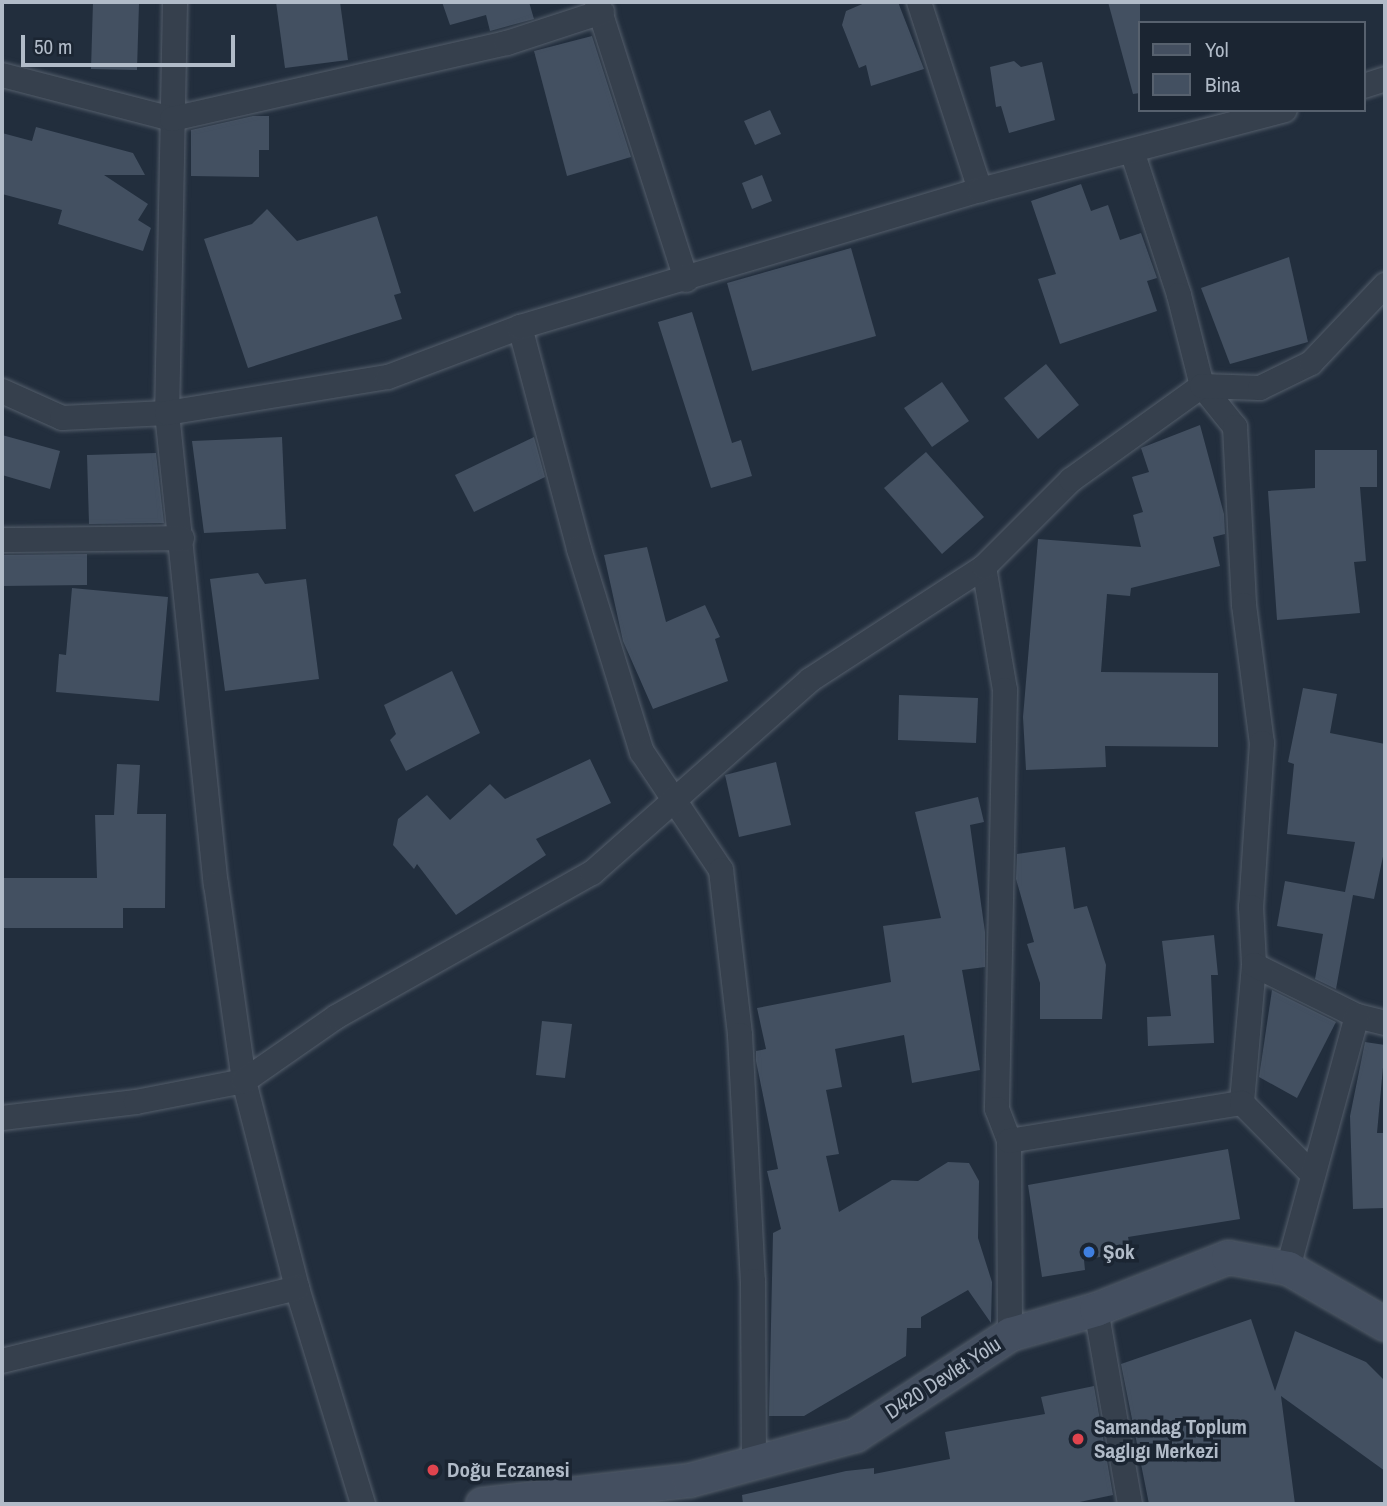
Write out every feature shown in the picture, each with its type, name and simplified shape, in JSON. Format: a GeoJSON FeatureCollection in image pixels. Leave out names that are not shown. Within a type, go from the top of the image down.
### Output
{"type":"FeatureCollection","features":[{"type":"Feature","properties":{"kind":"street"},"geometry":{"type":"LineString","coordinates":[[175,2],[167,413],[216,884],[244,1081],[297,1288],[363,1504]]}},
{"type":"Feature","properties":{"kind":"street"},"geometry":{"type":"LineString","coordinates":[[919,2],[980,190]]}},
{"type":"Feature","properties":{"kind":"street"},"geometry":{"type":"LineString","coordinates":[[2,75],[172,119],[507,43],[600,7],[686,280]]}},
{"type":"Feature","properties":{"kind":"street"},"geometry":{"type":"LineString","coordinates":[[1366,85],[1385,79]]}},
{"type":"Feature","properties":{"kind":"street"},"geometry":{"type":"LineString","coordinates":[[2,391],[62,418],[167,413],[388,377],[520,327],[686,280],[980,190],[1278,112]]}},
{"type":"Feature","properties":{"kind":"street"},"geometry":{"type":"LineString","coordinates":[[1132,151],[1180,295],[1202,386],[1235,427],[1244,605],[1262,743],[1251,907],[1254,965],[1242,1103],[1313,1175]]}},
{"type":"Feature","properties":{"kind":"street"},"geometry":{"type":"LineString","coordinates":[[2,1118],[135,1102],[244,1081],[336,1017],[592,873],[810,680],[984,567],[1071,480],[1202,386],[1260,388],[1311,363],[1385,285]]}},
{"type":"Feature","properties":{"kind":"street"},"geometry":{"type":"LineString","coordinates":[[520,327],[579,549],[638,740],[671,802],[721,870],[740,1035],[753,1281],[754,1464]]}},
{"type":"Feature","properties":{"kind":"street"},"geometry":{"type":"LineString","coordinates":[[2,540],[182,538]]}},
{"type":"Feature","properties":{"kind":"street"},"geometry":{"type":"LineString","coordinates":[[984,567],[1005,690],[997,1109],[1009,1141],[1010,1334]]}},
{"type":"Feature","properties":{"kind":"street"},"geometry":{"type":"LineString","coordinates":[[1254,965],[1357,1016],[1385,1023]]}},
{"type":"Feature","properties":{"kind":"street"},"geometry":{"type":"LineString","coordinates":[[1288,1268],[1357,1016]]}},
{"type":"Feature","properties":{"kind":"street"},"geometry":{"type":"LineString","coordinates":[[1009,1141],[1242,1103]]}},
{"type":"Feature","properties":{"kind":"street","name":"D420 Devlet Yolu"},"geometry":{"type":"LineString","coordinates":[[482,1504],[621,1495],[754,1464],[855,1435],[1010,1334],[1096,1309],[1228,1257],[1288,1268],[1385,1324]]}},
{"type":"Feature","properties":{"kind":"street"},"geometry":{"type":"LineString","coordinates":[[2,1361],[297,1288]]}},
{"type":"Feature","properties":{"kind":"street"},"geometry":{"type":"LineString","coordinates":[[1096,1309],[1130,1504]]}},
{"type":"Feature","properties":{"kind":"building"},"geometry":{"type":"Polygon","coordinates":[[[93,2],[139,3],[137,70],[91,69],[93,2]]]}},
{"type":"Feature","properties":{"kind":"building"},"geometry":{"type":"Polygon","coordinates":[[[276,2],[340,2],[348,60],[285,68],[276,2]]]}},
{"type":"Feature","properties":{"kind":"building"},"geometry":{"type":"Polygon","coordinates":[[[442,2],[529,2],[534,19],[490,31],[486,15],[450,25],[442,2]]]}},
{"type":"Feature","properties":{"kind":"building"},"geometry":{"type":"Polygon","coordinates":[[[867,2],[898,2],[924,69],[871,86],[866,65],[859,68],[842,25],[846,11],[867,2]]]}},
{"type":"Feature","properties":{"kind":"building"},"geometry":{"type":"Polygon","coordinates":[[[1108,2],[1140,2],[1138,93],[1133,94],[1108,2]]]}},
{"type":"Feature","properties":{"kind":"building"},"geometry":{"type":"Polygon","coordinates":[[[592,36],[631,157],[567,176],[534,51],[592,36]]]}},
{"type":"Feature","properties":{"kind":"building"},"geometry":{"type":"Polygon","coordinates":[[[1014,61],[1021,67],[1042,62],[1055,120],[1009,133],[1001,106],[996,107],[990,67],[1014,61]]]}},
{"type":"Feature","properties":{"kind":"building"},"geometry":{"type":"Polygon","coordinates":[[[770,110],[781,134],[755,145],[744,121],[770,110]]]}},
{"type":"Feature","properties":{"kind":"building"},"geometry":{"type":"Polygon","coordinates":[[[253,116],[269,116],[269,150],[259,150],[259,177],[191,176],[191,130],[253,116]]]}},
{"type":"Feature","properties":{"kind":"building"},"geometry":{"type":"Polygon","coordinates":[[[36,127],[133,153],[145,175],[104,175],[148,204],[138,220],[151,228],[143,251],[58,224],[62,210],[2,194],[2,133],[32,141],[36,127]]]}},
{"type":"Feature","properties":{"kind":"building"},"geometry":{"type":"Polygon","coordinates":[[[762,175],[772,201],[752,209],[742,183],[762,175]]]}},
{"type":"Feature","properties":{"kind":"building"},"geometry":{"type":"Polygon","coordinates":[[[1081,184],[1091,211],[1108,205],[1120,240],[1141,233],[1157,278],[1147,281],[1157,311],[1060,344],[1038,279],[1056,274],[1031,201],[1081,184]]]}},
{"type":"Feature","properties":{"kind":"building"},"geometry":{"type":"Polygon","coordinates":[[[267,209],[297,241],[377,216],[401,293],[394,295],[402,319],[248,368],[204,239],[252,224],[267,209]]]}},
{"type":"Feature","properties":{"kind":"building"},"geometry":{"type":"Polygon","coordinates":[[[851,248],[876,336],[752,371],[727,283],[851,248]]]}},
{"type":"Feature","properties":{"kind":"building"},"geometry":{"type":"Polygon","coordinates":[[[1289,257],[1308,342],[1230,364],[1201,288],[1289,257]]]}},
{"type":"Feature","properties":{"kind":"building"},"geometry":{"type":"Polygon","coordinates":[[[692,312],[732,443],[741,440],[752,476],[711,488],[658,322],[692,312]]]}},
{"type":"Feature","properties":{"kind":"building"},"geometry":{"type":"Polygon","coordinates":[[[1046,364],[1079,405],[1038,439],[1004,398],[1046,364]]]}},
{"type":"Feature","properties":{"kind":"building"},"geometry":{"type":"Polygon","coordinates":[[[942,382],[969,421],[932,447],[904,408],[942,382]]]}},
{"type":"Feature","properties":{"kind":"building"},"geometry":{"type":"Polygon","coordinates":[[[1200,425],[1224,514],[1225,534],[1213,537],[1220,566],[1131,588],[1130,596],[1107,594],[1101,672],[1218,673],[1218,747],[1105,746],[1106,767],[1026,770],[1023,717],[1038,539],[1141,547],[1133,515],[1143,512],[1132,477],[1149,472],[1141,448],[1200,425]]]}},
{"type":"Feature","properties":{"kind":"building"},"geometry":{"type":"Polygon","coordinates":[[[2,435],[60,451],[50,489],[2,475],[2,435]]]}},
{"type":"Feature","properties":{"kind":"building"},"geometry":{"type":"Polygon","coordinates":[[[282,437],[286,529],[204,533],[192,441],[282,437]]]}},
{"type":"Feature","properties":{"kind":"building"},"geometry":{"type":"Polygon","coordinates":[[[534,437],[545,477],[474,512],[455,475],[534,437]]]}},
{"type":"Feature","properties":{"kind":"building"},"geometry":{"type":"Polygon","coordinates":[[[1315,450],[1377,450],[1377,487],[1360,487],[1366,561],[1354,562],[1360,613],[1277,620],[1268,491],[1315,488],[1315,450]]]}},
{"type":"Feature","properties":{"kind":"building"},"geometry":{"type":"Polygon","coordinates":[[[926,452],[984,517],[942,554],[884,488],[926,452]]]}},
{"type":"Feature","properties":{"kind":"building"},"geometry":{"type":"Polygon","coordinates":[[[156,453],[164,523],[89,524],[87,455],[156,453]]]}},
{"type":"Feature","properties":{"kind":"building"},"geometry":{"type":"Polygon","coordinates":[[[647,547],[666,622],[705,605],[720,637],[715,639],[728,681],[653,709],[623,641],[604,555],[647,547]]]}},
{"type":"Feature","properties":{"kind":"building"},"geometry":{"type":"Polygon","coordinates":[[[87,554],[87,585],[2,586],[2,555],[87,554]]]}},
{"type":"Feature","properties":{"kind":"building"},"geometry":{"type":"Polygon","coordinates":[[[258,573],[265,584],[306,579],[319,679],[225,691],[210,579],[258,573]]]}},
{"type":"Feature","properties":{"kind":"building"},"geometry":{"type":"Polygon","coordinates":[[[72,588],[168,597],[159,701],[56,692],[59,654],[66,655],[72,588]]]}},
{"type":"Feature","properties":{"kind":"building"},"geometry":{"type":"Polygon","coordinates":[[[452,671],[480,733],[406,771],[390,740],[396,734],[384,705],[452,671]]]}},
{"type":"Feature","properties":{"kind":"building"},"geometry":{"type":"Polygon","coordinates":[[[1303,688],[1337,694],[1330,733],[1385,744],[1385,847],[1374,899],[1353,895],[1336,989],[1315,979],[1323,934],[1277,926],[1285,881],[1345,892],[1355,842],[1287,834],[1294,764],[1288,762],[1303,688]]]}},
{"type":"Feature","properties":{"kind":"building"},"geometry":{"type":"Polygon","coordinates":[[[899,695],[978,698],[976,743],[898,740],[899,695]]]}},
{"type":"Feature","properties":{"kind":"building"},"geometry":{"type":"Polygon","coordinates":[[[590,759],[611,803],[536,839],[546,855],[456,915],[417,864],[414,869],[393,845],[398,819],[427,795],[450,820],[490,784],[505,799],[590,759]]]}},
{"type":"Feature","properties":{"kind":"building"},"geometry":{"type":"Polygon","coordinates":[[[776,762],[791,825],[739,837],[725,775],[776,762]]]}},
{"type":"Feature","properties":{"kind":"building"},"geometry":{"type":"Polygon","coordinates":[[[117,764],[140,765],[137,814],[166,814],[165,908],[123,908],[123,928],[2,928],[2,878],[97,878],[95,815],[114,815],[117,764]]]}},
{"type":"Feature","properties":{"kind":"building"},"geometry":{"type":"Polygon","coordinates":[[[978,797],[984,822],[970,825],[985,932],[985,967],[962,970],[980,1070],[912,1083],[904,1035],[835,1049],[842,1087],[826,1090],[839,1154],[826,1156],[839,1212],[892,1180],[918,1181],[948,1162],[969,1163],[979,1181],[978,1238],[992,1282],[991,1323],[968,1290],[921,1317],[921,1328],[907,1328],[906,1356],[804,1416],[769,1416],[773,1233],[781,1229],[767,1171],[778,1169],[756,1061],[756,1051],[766,1049],[757,1008],[891,982],[883,926],[941,918],[915,812],[978,797]]]}},
{"type":"Feature","properties":{"kind":"building"},"geometry":{"type":"Polygon","coordinates":[[[1065,847],[1074,909],[1087,906],[1106,965],[1102,1019],[1040,1019],[1040,983],[1027,944],[1034,942],[1016,879],[1017,854],[1065,847]]]}},
{"type":"Feature","properties":{"kind":"building"},"geometry":{"type":"Polygon","coordinates":[[[1214,935],[1218,975],[1211,975],[1214,1043],[1148,1046],[1147,1017],[1171,1016],[1162,941],[1214,935]]]}},
{"type":"Feature","properties":{"kind":"building"},"geometry":{"type":"Polygon","coordinates":[[[1272,990],[1336,1022],[1297,1098],[1259,1077],[1272,990]]]}},
{"type":"Feature","properties":{"kind":"building"},"geometry":{"type":"Polygon","coordinates":[[[542,1021],[572,1024],[565,1078],[536,1075],[542,1021]]]}},
{"type":"Feature","properties":{"kind":"building"},"geometry":{"type":"Polygon","coordinates":[[[1365,1042],[1385,1045],[1377,1133],[1385,1133],[1385,1208],[1353,1209],[1350,1116],[1365,1042]]]}},
{"type":"Feature","properties":{"kind":"building"},"geometry":{"type":"Polygon","coordinates":[[[1228,1149],[1240,1219],[1128,1237],[1131,1251],[1084,1260],[1085,1270],[1042,1277],[1028,1185],[1228,1149]]]}},
{"type":"Feature","properties":{"kind":"building"},"geometry":{"type":"Polygon","coordinates":[[[1251,1319],[1275,1391],[1295,1331],[1366,1362],[1385,1381],[1385,1471],[1281,1396],[1295,1504],[1149,1504],[1121,1364],[1251,1319]]]}},
{"type":"Feature","properties":{"kind":"building"},"geometry":{"type":"Polygon","coordinates":[[[1094,1386],[1113,1495],[1070,1504],[743,1504],[742,1495],[846,1471],[874,1468],[874,1474],[950,1459],[945,1432],[1045,1414],[1041,1397],[1094,1386]]]}},
{"type":"Feature","properties":{"kind":"place","name":"Şok"},"geometry":{"type":"Point","coordinates":[1089,1252]}},
{"type":"Feature","properties":{"kind":"place","name":"Samandag Toplum Saglıgı Merkezi"},"geometry":{"type":"Point","coordinates":[1078,1439]}},
{"type":"Feature","properties":{"kind":"place","name":"Doğu Eczanesi"},"geometry":{"type":"Point","coordinates":[433,1470]}}]}
